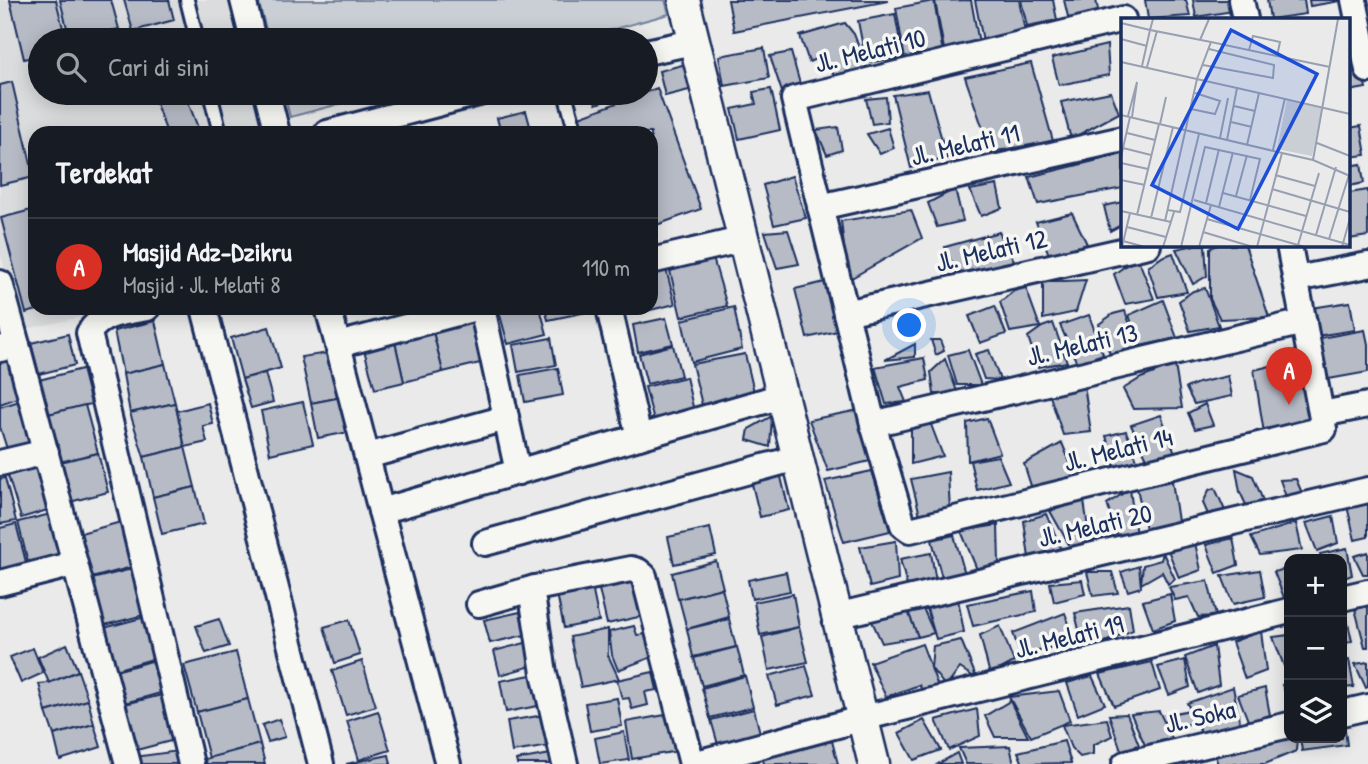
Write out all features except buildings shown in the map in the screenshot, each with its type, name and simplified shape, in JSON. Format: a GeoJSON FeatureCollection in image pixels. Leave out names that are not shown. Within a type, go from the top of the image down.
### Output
{"type":"FeatureCollection","features":[{"type":"Feature","properties":{"kind":"street"},"geometry":{"type":"LineString","coordinates":[[243,0],[250,28]]}},
{"type":"Feature","properties":{"kind":"street"},"geometry":{"type":"LineString","coordinates":[[684,0],[873,764]]}},
{"type":"Feature","properties":{"kind":"street"},"geometry":{"type":"LineString","coordinates":[[1119,0],[1123,18]]}},
{"type":"Feature","properties":{"kind":"street"},"geometry":{"type":"LineString","coordinates":[[1241,0],[1245,18]]}},
{"type":"Feature","properties":{"kind":"street"},"geometry":{"type":"LineString","coordinates":[[1354,0],[1368,70]]}},
{"type":"Feature","properties":{"kind":"street","name":"Jl. Melati 10"},"geometry":{"type":"LineString","coordinates":[[820,207],[794,99],[1121,19]]}},
{"type":"Feature","properties":{"kind":"street"},"geometry":{"type":"LineString","coordinates":[[658,49],[693,41]]}},
{"type":"Feature","properties":{"kind":"street"},"geometry":{"type":"LineString","coordinates":[[270,105],[275,126]]}},
{"type":"Feature","properties":{"kind":"street"},"geometry":{"type":"LineString","coordinates":[[354,126],[433,105]]}},
{"type":"Feature","properties":{"kind":"street","name":"Jl. Melati 11"},"geometry":{"type":"LineString","coordinates":[[820,207],[1121,139]]}},
{"type":"Feature","properties":{"kind":"street"},"geometry":{"type":"LineString","coordinates":[[820,207],[873,424]]}},
{"type":"Feature","properties":{"kind":"street"},"geometry":{"type":"LineString","coordinates":[[658,259],[745,239]]}},
{"type":"Feature","properties":{"kind":"street","name":"Jl. Melati 12"},"geometry":{"type":"LineString","coordinates":[[846,313],[1139,247]]}},
{"type":"Feature","properties":{"kind":"street"},"geometry":{"type":"LineString","coordinates":[[1289,247],[1322,414],[1368,405]]}},
{"type":"Feature","properties":{"kind":"street"},"geometry":{"type":"LineString","coordinates":[[1296,279],[1368,265]]}},
{"type":"Feature","properties":{"kind":"street"},"geometry":{"type":"LineString","coordinates":[[0,283],[8,347],[46,452],[128,764]]}},
{"type":"Feature","properties":{"kind":"street"},"geometry":{"type":"LineString","coordinates":[[115,315],[94,323],[89,333],[191,764]]}},
{"type":"Feature","properties":{"kind":"street"},"geometry":{"type":"LineString","coordinates":[[206,315],[321,764]]}},
{"type":"Feature","properties":{"kind":"street"},"geometry":{"type":"LineString","coordinates":[[330,315],[448,764]]}},
{"type":"Feature","properties":{"kind":"street"},"geometry":{"type":"LineString","coordinates":[[338,345],[450,315]]}},
{"type":"Feature","properties":{"kind":"street"},"geometry":{"type":"LineString","coordinates":[[484,315],[518,472]]}},
{"type":"Feature","properties":{"kind":"street"},"geometry":{"type":"LineString","coordinates":[[611,315],[639,437]]}},
{"type":"Feature","properties":{"kind":"street","name":"Jl. Melati 13"},"geometry":{"type":"LineString","coordinates":[[873,424],[1304,322]]}},
{"type":"Feature","properties":{"kind":"street"},"geometry":{"type":"LineString","coordinates":[[382,511],[782,397]]}},
{"type":"Feature","properties":{"kind":"street","name":"Jl. Melati 14"},"geometry":{"type":"LineString","coordinates":[[873,424],[900,519],[910,530],[1322,430],[1325,427],[1322,414]]}},
{"type":"Feature","properties":{"kind":"street"},"geometry":{"type":"LineString","coordinates":[[367,456],[506,418]]}},
{"type":"Feature","properties":{"kind":"street"},"geometry":{"type":"LineString","coordinates":[[0,463],[46,452]]}},
{"type":"Feature","properties":{"kind":"street"},"geometry":{"type":"LineString","coordinates":[[485,542],[797,458]]}},
{"type":"Feature","properties":{"kind":"street","name":"Jl. Melati 20"},"geometry":{"type":"LineString","coordinates":[[836,616],[1368,490]]}},
{"type":"Feature","properties":{"kind":"street"},"geometry":{"type":"LineString","coordinates":[[0,583],[74,564]]}},
{"type":"Feature","properties":{"kind":"street"},"geometry":{"type":"LineString","coordinates":[[479,604],[535,588],[631,569],[638,571],[643,576],[692,764]]}},
{"type":"Feature","properties":{"kind":"street"},"geometry":{"type":"LineString","coordinates":[[535,588],[531,602],[565,764]]}},
{"type":"Feature","properties":{"kind":"street"},"geometry":{"type":"LineString","coordinates":[[1347,597],[1368,592]]}},
{"type":"Feature","properties":{"kind":"street","name":"Jl. Melati 19"},"geometry":{"type":"LineString","coordinates":[[692,764],[862,718],[1284,612]]}},
{"type":"Feature","properties":{"kind":"street"},"geometry":{"type":"LineString","coordinates":[[1347,712],[1368,707]]}},
{"type":"Feature","properties":{"kind":"street","name":"Jl. Soka"},"geometry":{"type":"LineString","coordinates":[[1125,764],[1284,726]]}},
{"type":"Feature","properties":{"kind":"lane"},"geometry":{"type":"LineString","coordinates":[[187,0],[194,28]]}},
{"type":"Feature","properties":{"kind":"lane"},"geometry":{"type":"LineString","coordinates":[[213,105],[218,126]]}},
{"type":"Feature","properties":{"kind":"lane"},"geometry":{"type":"LineString","coordinates":[[568,105],[574,126]]}},
{"type":"Feature","properties":{"kind":"shaded area"},"geometry":{"type":"Polygon","coordinates":[[[0,0],[235,0],[243,28],[28,28],[28,105],[263,105],[268,126],[28,126],[28,315],[90,315],[22,330],[0,252],[0,0]]]}},
{"type":"Feature","properties":{"kind":"shaded area"},"geometry":{"type":"Polygon","coordinates":[[[258,0],[665,0],[669,14],[618,28],[266,28],[258,0]]]}},
{"type":"Feature","properties":{"kind":"shaded area"},"geometry":{"type":"Polygon","coordinates":[[[287,105],[336,105],[290,117],[287,105]]]}},
{"type":"Feature","properties":{"kind":"place","name":"Masjid Adz-Dzikru"},"geometry":{"type":"Point","coordinates":[1289,405]}}]}
